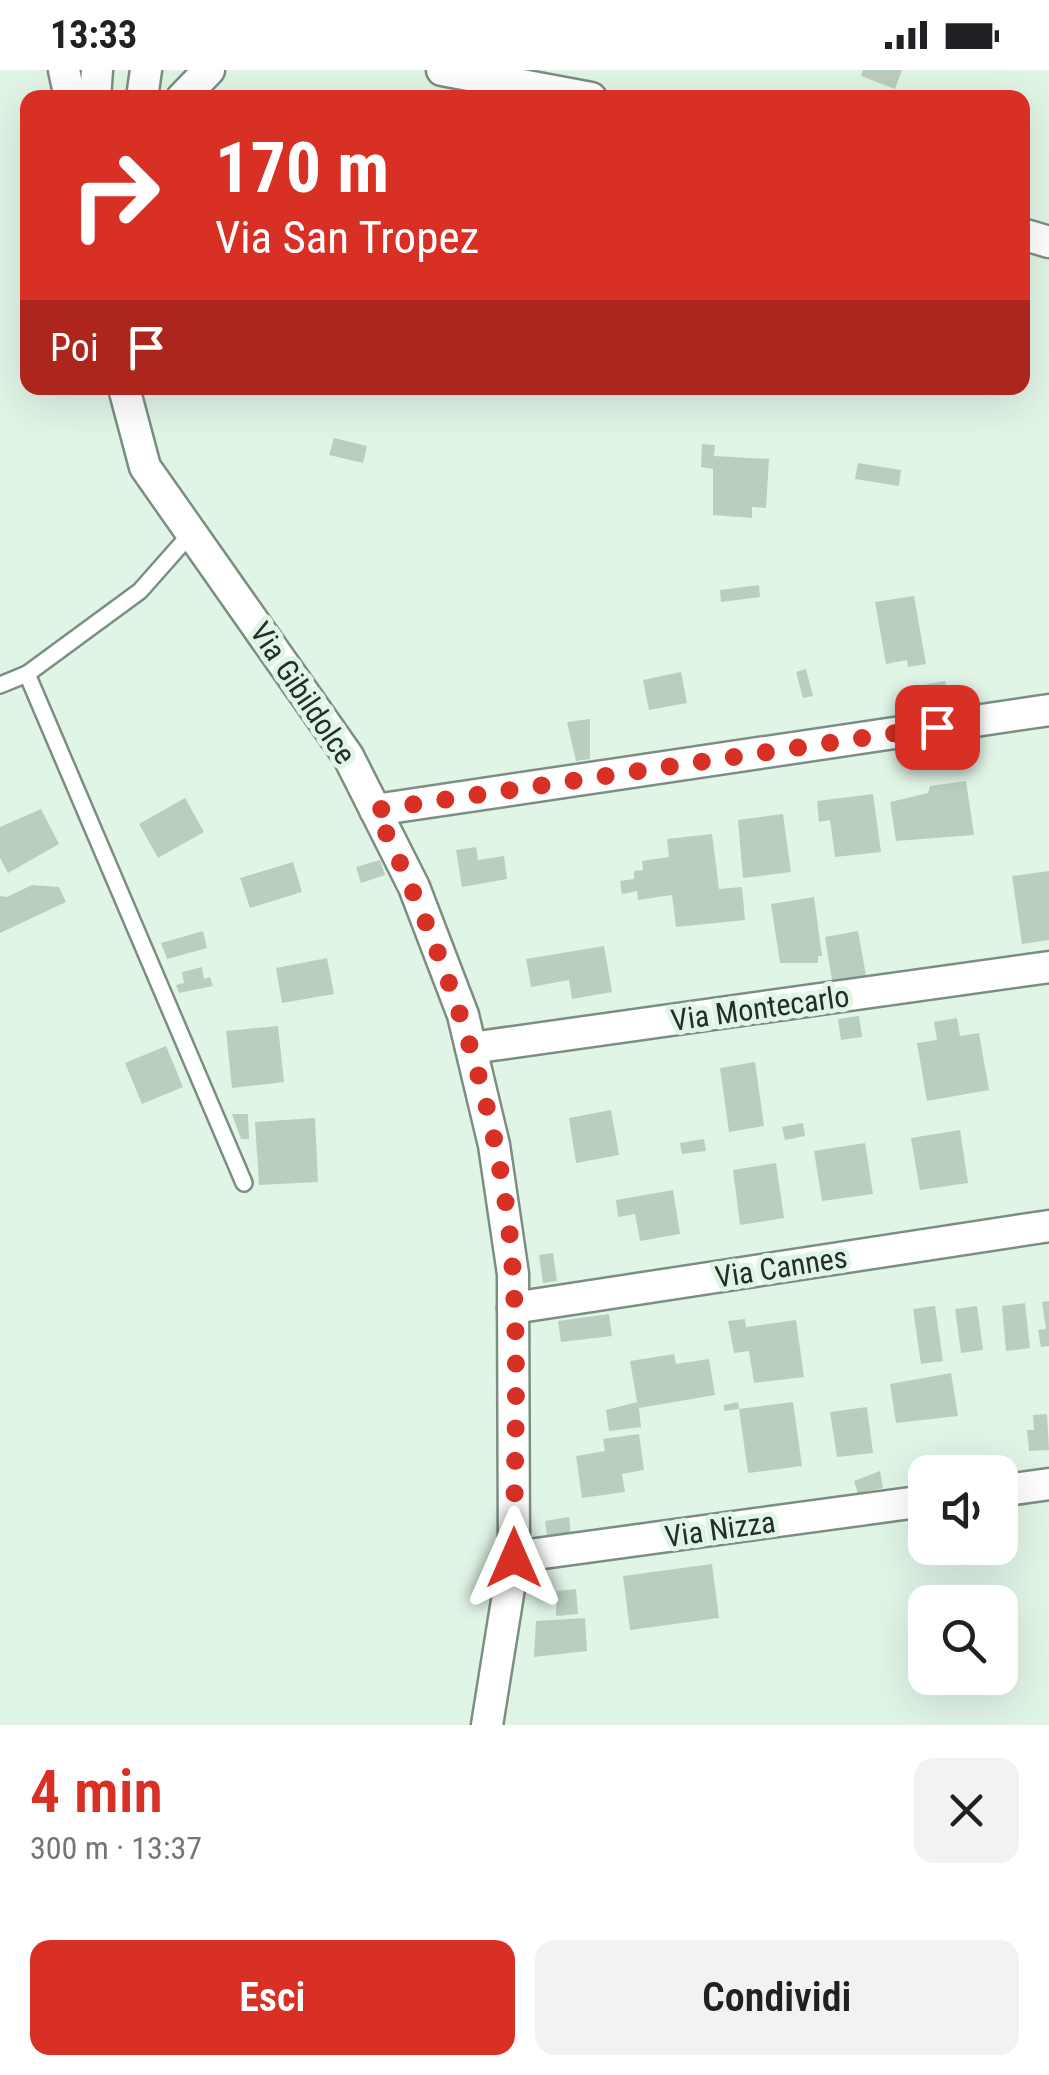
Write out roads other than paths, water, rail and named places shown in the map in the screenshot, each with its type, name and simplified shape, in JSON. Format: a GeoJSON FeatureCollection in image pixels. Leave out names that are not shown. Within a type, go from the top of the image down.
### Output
{"type":"FeatureCollection","features":[{"type":"Feature","properties":{"kind":"street"},"geometry":{"type":"LineString","coordinates":[[190,90],[209,70]]}},
{"type":"Feature","properties":{"kind":"street"},"geometry":{"type":"LineString","coordinates":[[442,70],[538,79],[568,90]]}},
{"type":"Feature","properties":{"kind":"street","name":"Via Gibildolce"},"geometry":{"type":"LineString","coordinates":[[126,395],[145,467],[348,756],[414,887],[463,1015],[494,1146],[513,1274],[514,1558],[487,1725]]}},
{"type":"Feature","properties":{"kind":"street"},"geometry":{"type":"LineString","coordinates":[[375,810],[1049,710]]}},
{"type":"Feature","properties":{"kind":"street","name":"Via Montecarlo"},"geometry":{"type":"LineString","coordinates":[[471,1048],[1049,967]]}},
{"type":"Feature","properties":{"kind":"street","name":"Via Cannes"},"geometry":{"type":"LineString","coordinates":[[513,1308],[1049,1226]]}},
{"type":"Feature","properties":{"kind":"street"},"geometry":{"type":"LineString","coordinates":[[1018,1488],[1049,1484]]}},
{"type":"Feature","properties":{"kind":"street","name":"Via Nizza"},"geometry":{"type":"LineString","coordinates":[[514,1558],[908,1503]]}},
{"type":"Feature","properties":{"kind":"lane"},"geometry":{"type":"LineString","coordinates":[[0,686],[27,674],[140,590],[193,531]]}},
{"type":"Feature","properties":{"kind":"lane"},"geometry":{"type":"LineString","coordinates":[[27,674],[244,1183]]}}]}
